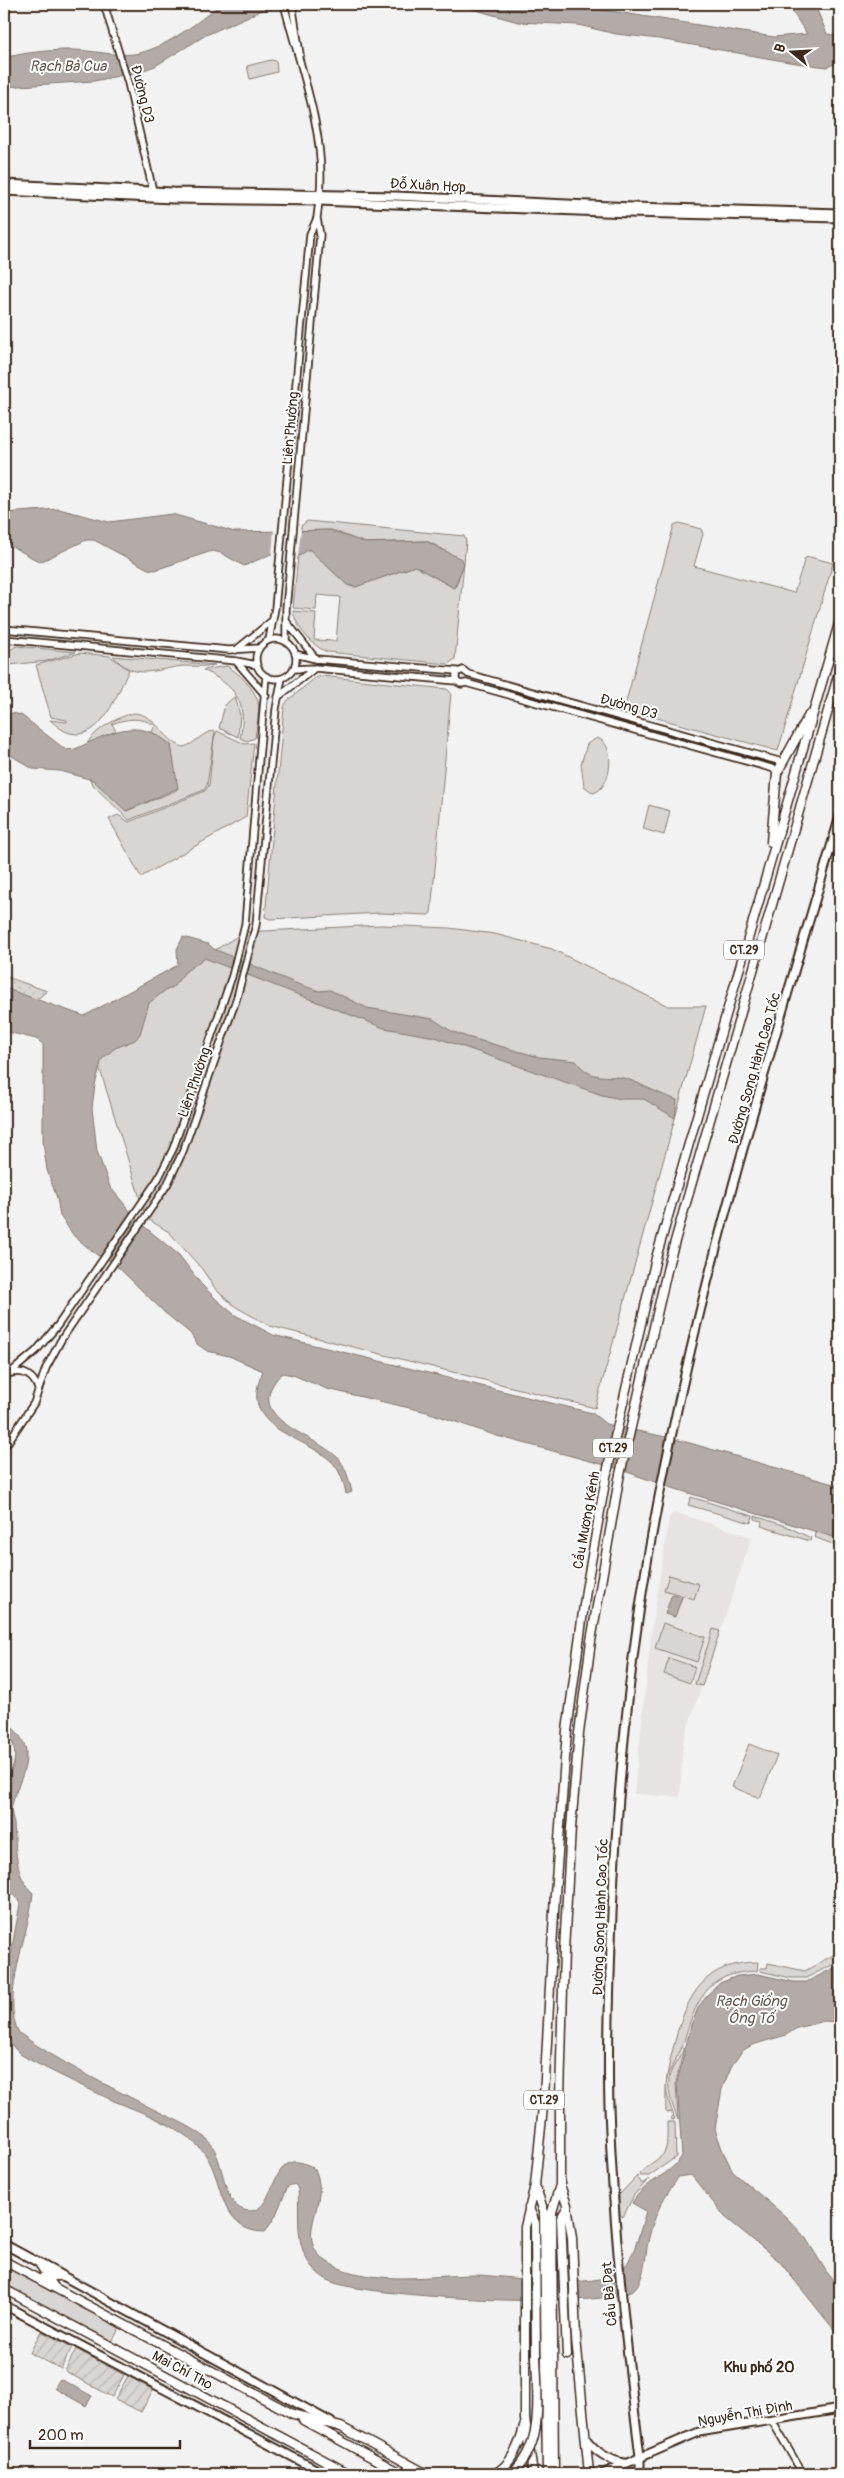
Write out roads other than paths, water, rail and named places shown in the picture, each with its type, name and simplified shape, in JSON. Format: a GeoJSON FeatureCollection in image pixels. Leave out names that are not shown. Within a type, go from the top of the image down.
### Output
{"type":"FeatureCollection","features":[{"type":"Feature","properties":{"kind":"highway","name":"CT.29"},"geometry":{"type":"LineString","coordinates":[[763,885],[840,619]]}},
{"type":"Feature","properties":{"kind":"highway","name":"Cầu Mương Kênh"},"geometry":{"type":"LineString","coordinates":[[560,2185],[560,2068],[567,1893],[580,1733],[591,1641],[619,1479],[669,1262],[688,1189],[840,669]]}},
{"type":"Feature","properties":{"kind":"highway"},"geometry":{"type":"LineString","coordinates":[[763,885],[771,847],[775,786],[778,770],[804,725],[821,688]]}},
{"type":"Feature","properties":{"kind":"highway","name":"Cầu Mương Kênh"},"geometry":{"type":"LineString","coordinates":[[535,2185],[546,2067],[560,1817],[567,1731],[578,1640],[606,1477],[656,1258],[763,885]]}},
{"type":"Feature","properties":{"kind":"highway","name":"CT.29"},"geometry":{"type":"LineString","coordinates":[[533,2474],[525,2419],[524,2274],[528,2208],[535,2185]]}},
{"type":"Feature","properties":{"kind":"highway"},"geometry":{"type":"LineString","coordinates":[[535,2185],[544,2212],[549,2263]]}},
{"type":"Feature","properties":{"kind":"highway","name":"CT.29"},"geometry":{"type":"LineString","coordinates":[[560,2185],[567,2208],[576,2338],[589,2474]]}},
{"type":"Feature","properties":{"kind":"highway"},"geometry":{"type":"LineString","coordinates":[[547,2474],[549,2263],[553,2208],[560,2185]]}},
{"type":"Feature","properties":{"kind":"highway"},"geometry":{"type":"LineString","coordinates":[[512,2474],[529,2452],[537,2423],[534,2220],[528,2208]]}},
{"type":"Feature","properties":{"kind":"highway"},"geometry":{"type":"LineString","coordinates":[[566,2355],[561,2218],[567,2208]]}},
{"type":"Feature","properties":{"kind":"highway","name":"Mai Chí Thọ"},"geometry":{"type":"LineString","coordinates":[[4,2261],[293,2414],[340,2428],[427,2474]]}},
{"type":"Feature","properties":{"kind":"highway"},"geometry":{"type":"LineString","coordinates":[[39,2263],[55,2288]]}},
{"type":"Feature","properties":{"kind":"highway"},"geometry":{"type":"LineString","coordinates":[[32,2276],[62,2276]]}},
{"type":"Feature","properties":{"kind":"highway","name":"Mai Chí Thọ"},"geometry":{"type":"LineString","coordinates":[[4,2289],[350,2474]]}},
{"type":"Feature","properties":{"kind":"highway"},"geometry":{"type":"LineString","coordinates":[[549,2355],[554,2474]]}},
{"type":"Feature","properties":{"kind":"highway"},"geometry":{"type":"LineString","coordinates":[[293,2414],[402,2474]]}},
{"type":"Feature","properties":{"kind":"highway"},"geometry":{"type":"LineString","coordinates":[[494,2474],[508,2462],[515,2451],[525,2419]]}},
{"type":"Feature","properties":{"kind":"main road"},"geometry":{"type":"LineString","coordinates":[[4,184],[15,188]]}},
{"type":"Feature","properties":{"kind":"main road","name":"Đỗ Xuân Hợp"},"geometry":{"type":"LineString","coordinates":[[15,188],[791,214],[840,218]]}},
{"type":"Feature","properties":{"kind":"main road"},"geometry":{"type":"LineString","coordinates":[[4,191],[15,188]]}},
{"type":"Feature","properties":{"kind":"main road","name":"Đỗ Xuân Hợp"},"geometry":{"type":"LineString","coordinates":[[791,214],[840,213]]}},
{"type":"Feature","properties":{"kind":"main road","name":"Đường Song Hành Cao Tốc"},"geometry":{"type":"LineString","coordinates":[[617,2245],[609,2102],[611,1947],[616,1840],[626,1724],[642,1592],[660,1488],[695,1328],[727,1206],[840,816]]}},
{"type":"Feature","properties":{"kind":"main road","name":"Mai Chí Thọ"},"geometry":{"type":"LineString","coordinates":[[4,2244],[340,2428]]}},
{"type":"Feature","properties":{"kind":"main road","name":"Cầu Bà Dạt"},"geometry":{"type":"LineString","coordinates":[[617,2245],[640,2456]]}},
{"type":"Feature","properties":{"kind":"main road","name":"Mai Chí Thọ"},"geometry":{"type":"LineString","coordinates":[[4,2305],[325,2474]]}},
{"type":"Feature","properties":{"kind":"main road","name":"Nguyễn Thị Định"},"geometry":{"type":"LineString","coordinates":[[602,2474],[699,2432],[840,2409]]}},
{"type":"Feature","properties":{"kind":"main road"},"geometry":{"type":"LineString","coordinates":[[586,2439],[593,2448],[608,2458],[624,2463],[615,2474]]}},
{"type":"Feature","properties":{"kind":"main road"},"geometry":{"type":"LineString","coordinates":[[640,2456],[640,2474]]}},
{"type":"Feature","properties":{"kind":"street","name":"Đường D3"},"geometry":{"type":"LineString","coordinates":[[104,4],[128,83],[153,194]]}},
{"type":"Feature","properties":{"kind":"street","name":"Liên Phường"},"geometry":{"type":"LineString","coordinates":[[284,4],[301,64],[318,152],[319,198],[317,218],[320,235],[290,557],[285,620],[286,642]]}},
{"type":"Feature","properties":{"kind":"street","name":"Liên Phường"},"geometry":{"type":"LineString","coordinates":[[292,4],[300,40],[301,64]]}},
{"type":"Feature","properties":{"kind":"street","name":"Liên Phường"},"geometry":{"type":"LineString","coordinates":[[269,640],[273,620],[310,234],[317,218]]}},
{"type":"Feature","properties":{"kind":"street"},"geometry":{"type":"LineString","coordinates":[[236,650],[273,620]]}},
{"type":"Feature","properties":{"kind":"street"},"geometry":{"type":"LineString","coordinates":[[285,620],[316,659]]}},
{"type":"Feature","properties":{"kind":"street"},"geometry":{"type":"LineString","coordinates":[[4,629],[203,648],[236,650],[259,648]]}},
{"type":"Feature","properties":{"kind":"street"},"geometry":{"type":"LineString","coordinates":[[83,646],[84,637]]}},
{"type":"Feature","properties":{"kind":"street"},"geometry":{"type":"LineString","coordinates":[[4,639],[236,661],[257,665]]}},
{"type":"Feature","properties":{"kind":"street"},"geometry":{"type":"LineString","coordinates":[[279,639],[286,642],[295,654],[316,659],[463,670],[468,674],[466,683],[461,684],[456,681],[315,668],[293,669],[282,678],[266,676],[257,665],[256,657],[259,648],[269,640],[279,639]]}},
{"type":"Feature","properties":{"kind":"street"},"geometry":{"type":"LineString","coordinates":[[202,658],[203,648]]}},
{"type":"Feature","properties":{"kind":"street"},"geometry":{"type":"LineString","coordinates":[[293,669],[295,654]]}},
{"type":"Feature","properties":{"kind":"street"},"geometry":{"type":"LineString","coordinates":[[236,661],[266,696]]}},
{"type":"Feature","properties":{"kind":"street"},"geometry":{"type":"LineString","coordinates":[[404,676],[406,667]]}},
{"type":"Feature","properties":{"kind":"street"},"geometry":{"type":"LineString","coordinates":[[278,698],[315,668]]}},
{"type":"Feature","properties":{"kind":"street"},"geometry":{"type":"LineString","coordinates":[[456,681],[454,676],[457,671]]}},
{"type":"Feature","properties":{"kind":"street","name":"Đường D3"},"geometry":{"type":"LineString","coordinates":[[468,674],[782,762]]}},
{"type":"Feature","properties":{"kind":"street","name":"Liên Phường"},"geometry":{"type":"LineString","coordinates":[[4,1378],[44,1343],[158,1179],[173,1149],[232,976],[245,924],[266,696],[266,676]]}},
{"type":"Feature","properties":{"kind":"street","name":"Liên Phường"},"geometry":{"type":"LineString","coordinates":[[4,1448],[34,1403],[55,1350],[167,1185],[183,1151],[243,978],[256,925],[271,764],[282,678]]}},
{"type":"Feature","properties":{"kind":"street","name":"Đường D3"},"geometry":{"type":"LineString","coordinates":[[466,683],[778,770]]}},
{"type":"Feature","properties":{"kind":"street"},"geometry":{"type":"LineString","coordinates":[[502,683],[502,693]]}},
{"type":"Feature","properties":{"kind":"street"},"geometry":{"type":"LineString","coordinates":[[608,722],[610,714]]}},
{"type":"Feature","properties":{"kind":"street"},"geometry":{"type":"LineString","coordinates":[[615,724],[617,716]]}},
{"type":"Feature","properties":{"kind":"street"},"geometry":{"type":"LineString","coordinates":[[249,875],[261,876]]}},
{"type":"Feature","properties":{"kind":"street"},"geometry":{"type":"LineString","coordinates":[[9,1374],[20,1372],[29,1375],[36,1383],[38,1394]]}},
{"type":"Feature","properties":{"kind":"street"},"geometry":{"type":"LineString","coordinates":[[772,2421],[803,2474]]}},
{"type":"Feature","properties":{"kind":"water","name":"Rạch Bà Cua"},"geometry":{"type":"Polygon","coordinates":[[[221,4],[276,4],[206,35],[155,66],[138,72],[94,81],[4,87],[4,58],[27,53],[61,50],[122,54],[140,53],[173,39],[221,4]]]}},
{"type":"Feature","properties":{"kind":"water"},"geometry":{"type":"Polygon","coordinates":[[[455,4],[531,4],[604,10],[774,37],[807,34],[787,4],[811,4],[817,10],[827,34],[840,36],[840,62],[827,67],[659,39],[616,34],[578,25],[518,22],[455,4]]]}},
{"type":"Feature","properties":{"kind":"water"},"geometry":{"type":"Polygon","coordinates":[[[59,509],[109,522],[172,514],[235,532],[329,530],[366,543],[426,541],[461,559],[464,564],[454,588],[415,566],[356,587],[347,585],[309,549],[299,556],[271,554],[244,566],[221,553],[212,551],[155,570],[148,569],[94,540],[86,540],[40,562],[4,542],[4,513],[59,509]]]}},
{"type":"Feature","properties":{"kind":"water"},"geometry":{"type":"Polygon","coordinates":[[[12,713],[21,715],[66,750],[75,749],[100,737],[123,730],[135,729],[158,736],[171,745],[178,788],[126,811],[93,780],[60,771],[33,769],[4,751],[4,717],[12,713]]]}},
{"type":"Feature","properties":{"kind":"water"},"geometry":{"type":"Polygon","coordinates":[[[183,937],[208,944],[214,949],[295,983],[319,991],[330,990],[367,1008],[433,1019],[451,1031],[467,1037],[539,1057],[576,1061],[589,1073],[630,1080],[677,1100],[675,1118],[644,1099],[621,1099],[602,1095],[435,1037],[384,1028],[204,958],[185,972],[173,987],[149,1003],[140,1034],[135,1040],[115,1048],[102,1059],[95,1085],[92,1108],[97,1151],[110,1187],[140,1223],[179,1255],[201,1284],[217,1300],[235,1315],[273,1335],[592,1413],[606,1424],[679,1440],[840,1486],[840,1539],[669,1487],[616,1468],[497,1436],[427,1412],[327,1389],[293,1375],[282,1373],[271,1389],[269,1402],[274,1413],[284,1423],[326,1448],[337,1457],[345,1469],[352,1492],[346,1494],[341,1477],[332,1462],[320,1452],[277,1428],[265,1418],[258,1406],[257,1391],[263,1371],[229,1356],[207,1351],[197,1344],[190,1333],[165,1313],[120,1269],[109,1260],[97,1255],[74,1236],[60,1216],[57,1198],[47,1170],[43,1142],[43,1044],[36,1039],[4,1031],[4,988],[84,1016],[178,965],[177,949],[183,937]]]}},
{"type":"Feature","properties":{"kind":"water"},"geometry":{"type":"Polygon","coordinates":[[[672,1594],[682,1597],[675,1617],[665,1614],[672,1594]]]}},
{"type":"Feature","properties":{"kind":"water","name":"Rạch Giồng Ông Tố"},"geometry":{"type":"Polygon","coordinates":[[[4,1718],[18,1734],[23,1742],[26,1753],[25,1767],[11,1809],[19,1869],[22,1878],[33,1893],[14,1984],[14,2019],[19,2033],[67,2064],[186,2125],[205,2137],[217,2155],[231,2198],[236,2206],[244,2210],[255,2210],[263,2205],[285,2165],[295,2162],[312,2167],[317,2174],[319,2189],[313,2222],[312,2243],[317,2252],[326,2261],[348,2271],[384,2277],[410,2278],[476,2275],[572,2282],[608,2277],[621,2270],[630,2259],[646,2211],[632,2203],[637,2195],[650,2183],[671,2169],[682,2156],[677,2083],[691,2025],[698,2008],[706,1996],[720,1983],[737,1976],[758,1974],[794,1982],[806,1982],[840,1965],[840,2022],[824,2021],[797,2028],[786,2035],[752,2045],[742,2051],[731,2067],[722,2089],[715,2129],[733,2172],[786,2217],[805,2237],[826,2271],[840,2289],[840,2337],[779,2261],[725,2217],[691,2175],[678,2177],[662,2203],[651,2230],[640,2282],[632,2291],[612,2297],[534,2301],[438,2297],[358,2288],[333,2282],[319,2274],[311,2266],[301,2246],[298,2189],[295,2184],[288,2186],[275,2217],[265,2232],[249,2229],[237,2223],[229,2212],[208,2159],[191,2140],[160,2120],[114,2101],[32,2061],[20,2054],[4,2037],[4,1991],[20,1904],[16,1897],[4,1889],[4,1874],[11,1871],[3,1804],[5,1786],[15,1755],[11,1739],[4,1734],[4,1718]]]}},
{"type":"Feature","properties":{"kind":"water"},"geometry":{"type":"Polygon","coordinates":[[[60,2379],[92,2396],[86,2406],[54,2388],[60,2379]]]}},
{"type":"Feature","properties":{"kind":"district","name":"Khu phố 20"},"geometry":{"type":"Point","coordinates":[759,2367]}}]}
